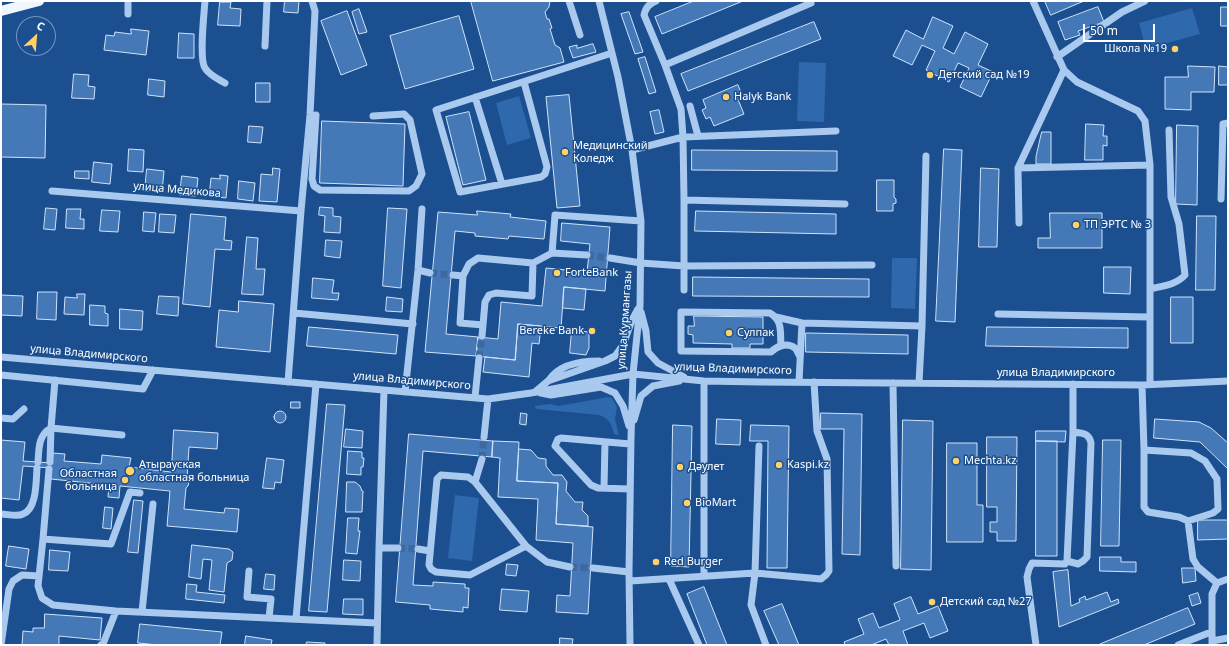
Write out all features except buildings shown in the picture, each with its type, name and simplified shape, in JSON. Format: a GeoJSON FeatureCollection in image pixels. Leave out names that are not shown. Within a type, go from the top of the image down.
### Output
{"type":"FeatureCollection","features":[{"type":"Feature","properties":{"kind":"main road"},"geometry":{"type":"LineString","coordinates":[[1,11],[24,3],[39,1]]}},
{"type":"Feature","properties":{"kind":"street"},"geometry":{"type":"LineString","coordinates":[[128,1],[128,14]]}},
{"type":"Feature","properties":{"kind":"street"},"geometry":{"type":"LineString","coordinates":[[205,1],[202,51],[204,67],[212,75],[225,83]]}},
{"type":"Feature","properties":{"kind":"street"},"geometry":{"type":"LineString","coordinates":[[265,46],[268,1]]}},
{"type":"Feature","properties":{"kind":"street"},"geometry":{"type":"LineString","coordinates":[[288,382],[300,211],[310,115],[314,11],[312,1]]}},
{"type":"Feature","properties":{"kind":"street"},"geometry":{"type":"LineString","coordinates":[[569,1],[580,35]]}},
{"type":"Feature","properties":{"kind":"street","name":"улица Курмангазы"},"geometry":{"type":"LineString","coordinates":[[599,1],[618,77],[632,150],[641,221],[640,306],[633,374],[630,444],[630,645]]}},
{"type":"Feature","properties":{"kind":"street"},"geometry":{"type":"LineString","coordinates":[[656,1],[645,8],[644,15],[666,65],[680,109],[683,137],[684,290]]}},
{"type":"Feature","properties":{"kind":"street"},"geometry":{"type":"LineString","coordinates":[[1033,1],[1064,70],[1077,82],[1138,111],[1145,121],[1150,166],[1150,384]]}},
{"type":"Feature","properties":{"kind":"street"},"geometry":{"type":"LineString","coordinates":[[1058,57],[1122,12],[1145,1]]}},
{"type":"Feature","properties":{"kind":"street"},"geometry":{"type":"LineString","coordinates":[[666,65],[811,4]]}},
{"type":"Feature","properties":{"kind":"street"},"geometry":{"type":"LineString","coordinates":[[524,82],[547,167],[545,174],[541,177],[460,192],[436,110],[612,53]]}},
{"type":"Feature","properties":{"kind":"street"},"geometry":{"type":"LineString","coordinates":[[1019,223],[1018,168],[1064,70]]}},
{"type":"Feature","properties":{"kind":"street"},"geometry":{"type":"LineString","coordinates":[[475,97],[502,184]]}},
{"type":"Feature","properties":{"kind":"street"},"geometry":{"type":"LineString","coordinates":[[690,106],[698,136]]}},
{"type":"Feature","properties":{"kind":"street"},"geometry":{"type":"LineString","coordinates":[[316,115],[312,179],[314,186],[320,190],[409,191],[416,186],[422,174],[410,120],[404,114],[373,116]]}},
{"type":"Feature","properties":{"kind":"street"},"geometry":{"type":"LineString","coordinates":[[1221,199],[1223,124],[1228,123]]}},
{"type":"Feature","properties":{"kind":"street"},"geometry":{"type":"LineString","coordinates":[[1150,289],[1180,280],[1185,275],[1178,224],[1171,197],[1169,130]]}},
{"type":"Feature","properties":{"kind":"street"},"geometry":{"type":"LineString","coordinates":[[632,150],[683,137],[836,131]]}},
{"type":"Feature","properties":{"kind":"street"},"geometry":{"type":"LineString","coordinates":[[919,383],[922,326],[926,156]]}},
{"type":"Feature","properties":{"kind":"street"},"geometry":{"type":"LineString","coordinates":[[1018,168],[1150,166]]}},
{"type":"Feature","properties":{"kind":"street","name":"улица Медикова"},"geometry":{"type":"LineString","coordinates":[[52,191],[300,211]]}},
{"type":"Feature","properties":{"kind":"street"},"geometry":{"type":"LineString","coordinates":[[684,200],[845,204]]}},
{"type":"Feature","properties":{"kind":"street"},"geometry":{"type":"LineString","coordinates":[[405,392],[418,270],[422,208]]}},
{"type":"Feature","properties":{"kind":"street"},"geometry":{"type":"LineString","coordinates":[[552,253],[556,215],[641,221]]}},
{"type":"Feature","properties":{"kind":"street"},"geometry":{"type":"LineString","coordinates":[[483,325],[460,323],[463,276],[469,264],[478,258],[534,262],[552,253],[587,255]]}},
{"type":"Feature","properties":{"kind":"street"},"geometry":{"type":"LineString","coordinates":[[610,258],[641,263],[684,266],[872,265]]}},
{"type":"Feature","properties":{"kind":"street"},"geometry":{"type":"LineString","coordinates":[[482,336],[486,302],[489,295],[496,293],[532,296],[534,262]]}},
{"type":"Feature","properties":{"kind":"street"},"geometry":{"type":"LineString","coordinates":[[418,270],[430,273]]}},
{"type":"Feature","properties":{"kind":"street"},"geometry":{"type":"LineString","coordinates":[[454,275],[463,276]]}},
{"type":"Feature","properties":{"kind":"street"},"geometry":{"type":"LineString","coordinates":[[535,392],[548,381],[615,356],[623,345],[632,320],[640,306]]}},
{"type":"Feature","properties":{"kind":"street"},"geometry":{"type":"LineString","coordinates":[[640,306],[646,331],[648,352],[658,363],[688,379]]}},
{"type":"Feature","properties":{"kind":"street"},"geometry":{"type":"LineString","coordinates":[[800,357],[795,348],[788,345],[777,346],[771,352],[682,352],[681,312],[770,313],[776,317],[802,323],[922,326]]}},
{"type":"Feature","properties":{"kind":"street"},"geometry":{"type":"LineString","coordinates":[[294,313],[413,324]]}},
{"type":"Feature","properties":{"kind":"street"},"geometry":{"type":"LineString","coordinates":[[998,314],[1149,317]]}},
{"type":"Feature","properties":{"kind":"street"},"geometry":{"type":"LineString","coordinates":[[776,317],[780,323],[781,346]]}},
{"type":"Feature","properties":{"kind":"street"},"geometry":{"type":"LineString","coordinates":[[800,382],[802,323]]}},
{"type":"Feature","properties":{"kind":"street","name":"улица Владимирского"},"geometry":{"type":"LineString","coordinates":[[1,358],[488,399],[633,374],[704,381],[1150,384],[1228,381]]}},
{"type":"Feature","properties":{"kind":"street"},"geometry":{"type":"LineString","coordinates":[[475,397],[479,358]]}},
{"type":"Feature","properties":{"kind":"street"},"geometry":{"type":"LineString","coordinates":[[1,375],[143,389],[153,370]]}},
{"type":"Feature","properties":{"kind":"street"},"geometry":{"type":"LineString","coordinates":[[631,432],[641,396],[653,386],[688,379]]}},
{"type":"Feature","properties":{"kind":"street"},"geometry":{"type":"LineString","coordinates":[[55,380],[38,586],[42,598],[53,605],[116,611],[377,623]]}},
{"type":"Feature","properties":{"kind":"street"},"geometry":{"type":"LineString","coordinates":[[704,381],[704,576]]}},
{"type":"Feature","properties":{"kind":"street"},"geometry":{"type":"LineString","coordinates":[[630,581],[756,574],[821,579],[826,575],[829,571],[826,459],[817,431],[814,382]]}},
{"type":"Feature","properties":{"kind":"street"},"geometry":{"type":"LineString","coordinates":[[893,383],[896,566]]}},
{"type":"Feature","properties":{"kind":"street"},"geometry":{"type":"LineString","coordinates":[[296,619],[316,384]]}},
{"type":"Feature","properties":{"kind":"street"},"geometry":{"type":"LineString","coordinates":[[1067,561],[1073,432],[1073,384]]}},
{"type":"Feature","properties":{"kind":"street"},"geometry":{"type":"LineString","coordinates":[[1142,384],[1144,508],[1148,512],[1179,517],[1188,521],[1213,513],[1218,509],[1217,479],[1205,461],[1191,453],[1144,450]]}},
{"type":"Feature","properties":{"kind":"street"},"geometry":{"type":"LineString","coordinates":[[535,392],[551,395],[601,387],[615,393],[623,406],[631,432]]}},
{"type":"Feature","properties":{"kind":"street"},"geometry":{"type":"LineString","coordinates":[[377,645],[384,390]]}},
{"type":"Feature","properties":{"kind":"street"},"geometry":{"type":"LineString","coordinates":[[484,437],[488,399]]}},
{"type":"Feature","properties":{"kind":"street"},"geometry":{"type":"LineString","coordinates":[[1,418],[13,420],[24,409]]}},
{"type":"Feature","properties":{"kind":"street"},"geometry":{"type":"LineString","coordinates":[[1,514],[22,515],[28,511],[33,503],[40,441],[42,435],[51,428],[122,435]]}},
{"type":"Feature","properties":{"kind":"street"},"geometry":{"type":"LineString","coordinates":[[1036,645],[1027,577],[1028,569],[1032,563],[1065,564],[1067,561],[1078,564],[1083,561],[1086,556],[1091,443],[1090,437],[1085,433],[1073,432]]}},
{"type":"Feature","properties":{"kind":"street"},"geometry":{"type":"LineString","coordinates":[[630,444],[561,438],[558,439],[555,446],[594,487],[630,489]]}},
{"type":"Feature","properties":{"kind":"street"},"geometry":{"type":"LineString","coordinates":[[604,488],[605,442]]}},
{"type":"Feature","properties":{"kind":"street"},"geometry":{"type":"LineString","coordinates":[[758,446],[756,574],[751,605],[766,645]]}},
{"type":"Feature","properties":{"kind":"street"},"geometry":{"type":"LineString","coordinates":[[475,482],[482,459]]}},
{"type":"Feature","properties":{"kind":"street"},"geometry":{"type":"LineString","coordinates":[[526,546],[470,575],[436,572],[431,569],[429,565],[436,479],[441,475],[468,477],[475,482],[526,546],[547,562],[570,567]]}},
{"type":"Feature","properties":{"kind":"street"},"geometry":{"type":"LineString","coordinates":[[43,539],[111,544],[130,492],[140,493]]}},
{"type":"Feature","properties":{"kind":"street"},"geometry":{"type":"LineString","coordinates":[[142,612],[153,504]]}},
{"type":"Feature","properties":{"kind":"street"},"geometry":{"type":"LineString","coordinates":[[1188,521],[1193,559],[1198,567],[1218,583]]}},
{"type":"Feature","properties":{"kind":"street"},"geometry":{"type":"LineString","coordinates":[[379,548],[398,548]]}},
{"type":"Feature","properties":{"kind":"street"},"geometry":{"type":"LineString","coordinates":[[418,549],[430,551]]}},
{"type":"Feature","properties":{"kind":"street"},"geometry":{"type":"LineString","coordinates":[[592,568],[629,572]]}},
{"type":"Feature","properties":{"kind":"street"},"geometry":{"type":"LineString","coordinates":[[249,571],[247,597],[271,600],[270,618]]}},
{"type":"Feature","properties":{"kind":"street"},"geometry":{"type":"LineString","coordinates":[[1,645],[9,589],[14,581],[22,575],[39,576]]}},
{"type":"Feature","properties":{"kind":"street"},"geometry":{"type":"LineString","coordinates":[[669,578],[698,645]]}},
{"type":"Feature","properties":{"kind":"street"},"geometry":{"type":"LineString","coordinates":[[1228,579],[1218,583],[1212,594],[1211,632],[1212,643],[1228,638]]}},
{"type":"Feature","properties":{"kind":"street"},"geometry":{"type":"LineString","coordinates":[[101,645],[103,644],[116,611]]}},
{"type":"Feature","properties":{"kind":"street"},"geometry":{"type":"LineString","coordinates":[[1178,645],[1211,632]]}},
{"type":"Feature","properties":{"kind":"shaded area"},"geometry":{"type":"Polygon","coordinates":[[[1192,8],[1200,34],[1146,49],[1139,23],[1192,8]]]}},
{"type":"Feature","properties":{"kind":"shaded area"},"geometry":{"type":"Polygon","coordinates":[[[799,62],[826,63],[824,122],[797,121],[799,62]]]}},
{"type":"Feature","properties":{"kind":"shaded area"},"geometry":{"type":"Polygon","coordinates":[[[519,96],[531,138],[507,145],[496,103],[519,96]]]}},
{"type":"Feature","properties":{"kind":"shaded area"},"geometry":{"type":"Polygon","coordinates":[[[892,258],[917,258],[915,309],[891,308],[892,258]]]}},
{"type":"Feature","properties":{"kind":"shaded area"},"geometry":{"type":"Polygon","coordinates":[[[608,397],[612,398],[617,407],[615,419],[619,435],[614,434],[610,422],[599,415],[537,409],[534,406],[550,404],[559,406],[608,397]]]}},
{"type":"Feature","properties":{"kind":"shaded area"},"geometry":{"type":"Polygon","coordinates":[[[455,495],[479,498],[472,561],[448,558],[455,495]]]}},
{"type":"Feature","properties":{"kind":"tunnel"},"geometry":{"type":"LineString","coordinates":[[587,255],[610,258]]}},
{"type":"Feature","properties":{"kind":"tunnel"},"geometry":{"type":"LineString","coordinates":[[430,273],[453,275]]}},
{"type":"Feature","properties":{"kind":"tunnel"},"geometry":{"type":"LineString","coordinates":[[479,358],[482,336]]}},
{"type":"Feature","properties":{"kind":"tunnel"},"geometry":{"type":"LineString","coordinates":[[482,459],[484,437]]}},
{"type":"Feature","properties":{"kind":"tunnel"},"geometry":{"type":"LineString","coordinates":[[398,548],[418,549]]}},
{"type":"Feature","properties":{"kind":"tunnel"},"geometry":{"type":"LineString","coordinates":[[570,567],[593,568]]}},
{"type":"Feature","properties":{"kind":"place","name":"Школа №19"},"geometry":{"type":"Point","coordinates":[1175,49]}},
{"type":"Feature","properties":{"kind":"place","name":"Детский сад №19"},"geometry":{"type":"Point","coordinates":[930,75]}},
{"type":"Feature","properties":{"kind":"place","name":"Halyk Bank"},"geometry":{"type":"Point","coordinates":[726,97]}},
{"type":"Feature","properties":{"kind":"place","name":"Медицинский Коледж"},"geometry":{"type":"Point","coordinates":[565,152]}},
{"type":"Feature","properties":{"kind":"place","name":"ТП ЭРТС № 3"},"geometry":{"type":"Point","coordinates":[1076,225]}},
{"type":"Feature","properties":{"kind":"place","name":"ForteBank"},"geometry":{"type":"Point","coordinates":[557,273]}},
{"type":"Feature","properties":{"kind":"place","name":"Bereke Bank"},"geometry":{"type":"Point","coordinates":[592,331]}},
{"type":"Feature","properties":{"kind":"place","name":"Сулпак"},"geometry":{"type":"Point","coordinates":[729,333]}},
{"type":"Feature","properties":{"kind":"place","name":"Mechta.kz"},"geometry":{"type":"Point","coordinates":[956,461]}},
{"type":"Feature","properties":{"kind":"place","name":"Kaspi.kz"},"geometry":{"type":"Point","coordinates":[779,465]}},
{"type":"Feature","properties":{"kind":"place","name":"Дәулет"},"geometry":{"type":"Point","coordinates":[680,467]}},
{"type":"Feature","properties":{"kind":"place","name":"Атырауская областная больница"},"geometry":{"type":"Point","coordinates":[130,471]}},
{"type":"Feature","properties":{"kind":"place","name":"Областная больница"},"geometry":{"type":"Point","coordinates":[125,480]}},
{"type":"Feature","properties":{"kind":"place","name":"BioMart"},"geometry":{"type":"Point","coordinates":[687,503]}},
{"type":"Feature","properties":{"kind":"place","name":"Red Burger"},"geometry":{"type":"Point","coordinates":[656,562]}},
{"type":"Feature","properties":{"kind":"place","name":"Детский сад №27"},"geometry":{"type":"Point","coordinates":[932,602]}}]}
